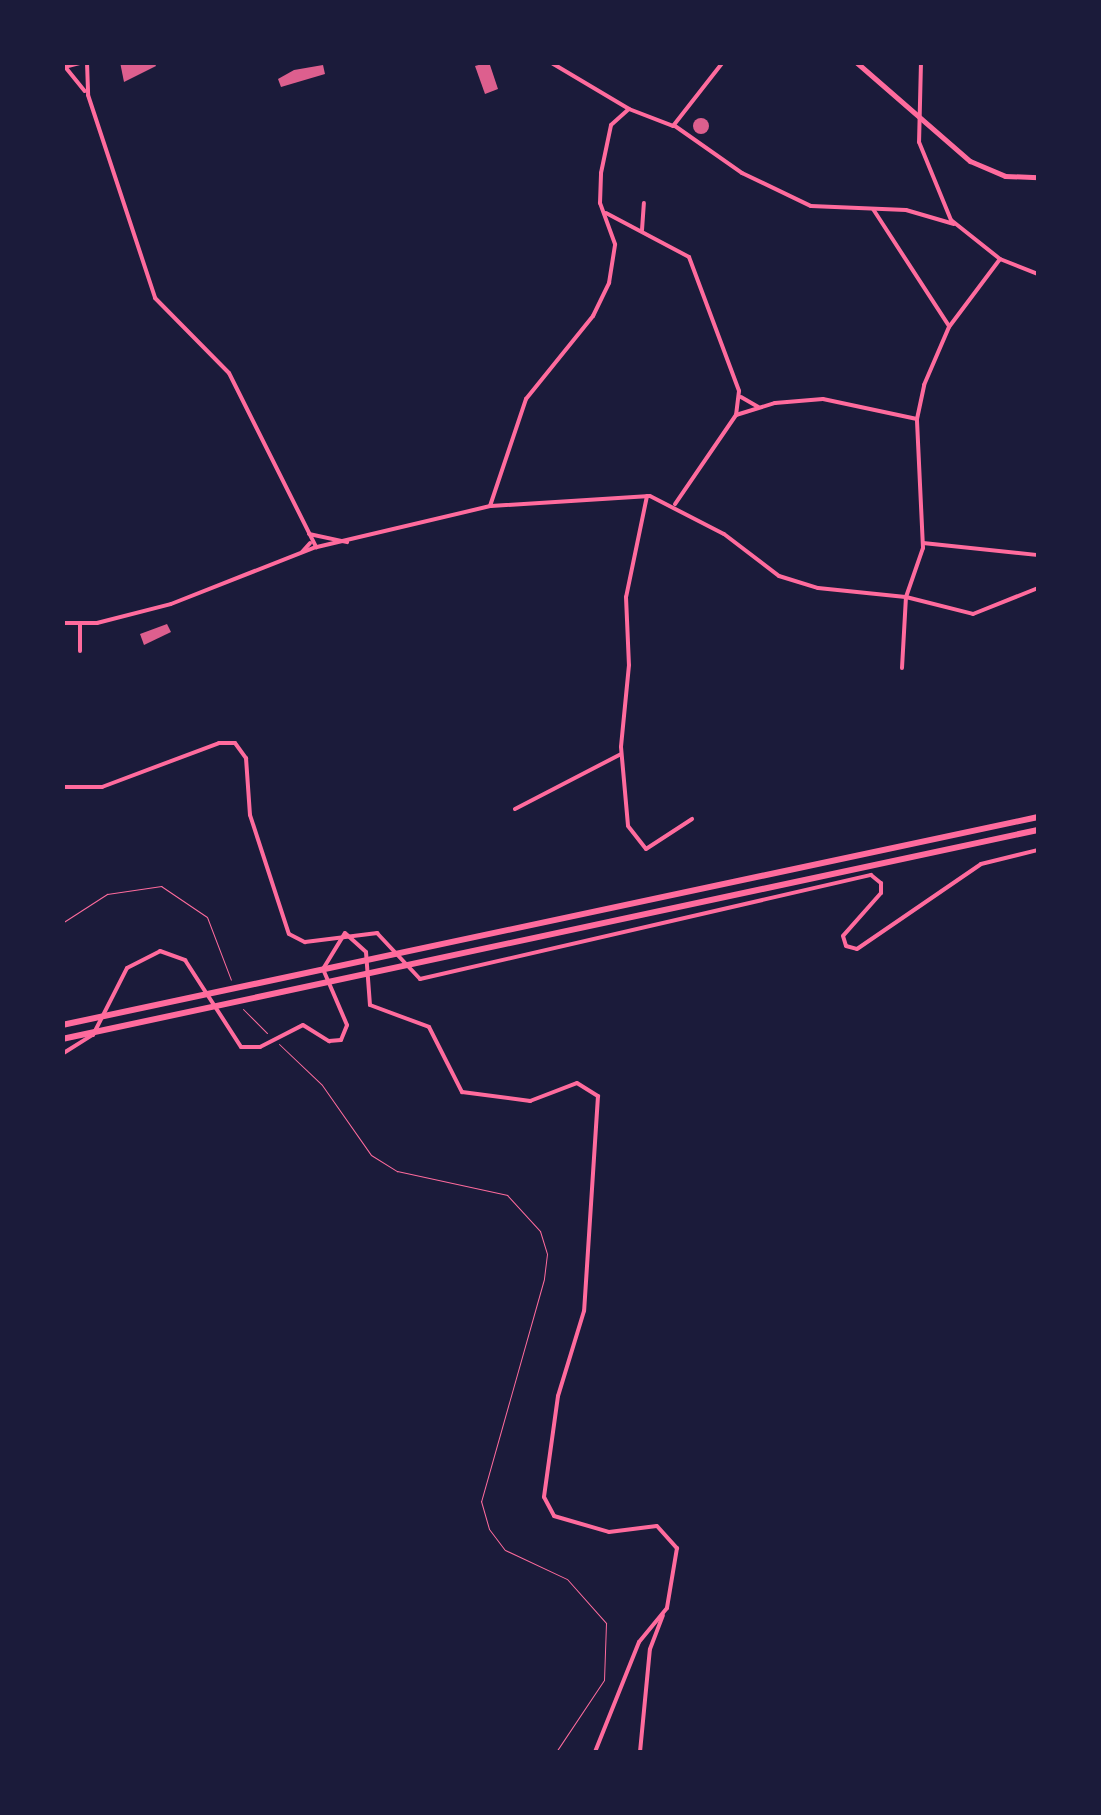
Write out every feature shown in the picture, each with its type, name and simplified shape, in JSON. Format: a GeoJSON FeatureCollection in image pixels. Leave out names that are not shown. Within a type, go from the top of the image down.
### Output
{"type":"FeatureCollection","features":[{"type":"Feature","properties":{"kind":"highway"},"geometry":{"type":"LineString","coordinates":[[62,1025],[1038,816]]}},
{"type":"Feature","properties":{"kind":"highway"},"geometry":{"type":"LineString","coordinates":[[62,1038],[1038,830]]}},
{"type":"Feature","properties":{"kind":"main road"},"geometry":{"type":"LineString","coordinates":[[856,62],[978,165],[1005,176],[1038,177]]}},
{"type":"Feature","properties":{"kind":"street"},"geometry":{"type":"LineString","coordinates":[[88,95],[66,64],[85,62],[88,95],[155,298],[229,374],[310,542],[317,547]]}},
{"type":"Feature","properties":{"kind":"street"},"geometry":{"type":"LineString","coordinates":[[550,62],[628,110],[675,126],[742,173],[803,203],[873,209],[954,224],[1000,259],[1038,274]]}},
{"type":"Feature","properties":{"kind":"street"},"geometry":{"type":"LineString","coordinates":[[675,126],[723,62]]}},
{"type":"Feature","properties":{"kind":"street"},"geometry":{"type":"LineString","coordinates":[[922,62],[920,145],[954,224]]}},
{"type":"Feature","properties":{"kind":"street"},"geometry":{"type":"LineString","coordinates":[[490,506],[526,399],[592,316],[609,284],[615,244],[603,211],[608,132],[628,110]]}},
{"type":"Feature","properties":{"kind":"street"},"geometry":{"type":"LineString","coordinates":[[642,230],[644,202]]}},
{"type":"Feature","properties":{"kind":"street"},"geometry":{"type":"LineString","coordinates":[[873,209],[949,326]]}},
{"type":"Feature","properties":{"kind":"street"},"geometry":{"type":"LineString","coordinates":[[603,211],[692,262],[739,394],[736,416],[675,504]]}},
{"type":"Feature","properties":{"kind":"street"},"geometry":{"type":"LineString","coordinates":[[902,668],[906,597],[922,543],[917,419],[926,376],[949,326],[1000,259]]}},
{"type":"Feature","properties":{"kind":"street"},"geometry":{"type":"LineString","coordinates":[[739,394],[758,407]]}},
{"type":"Feature","properties":{"kind":"street"},"geometry":{"type":"LineString","coordinates":[[736,416],[758,407],[823,399],[917,419]]}},
{"type":"Feature","properties":{"kind":"street"},"geometry":{"type":"LineString","coordinates":[[647,496],[626,591],[629,659],[621,754],[628,828],[642,848],[657,846],[692,819]]}},
{"type":"Feature","properties":{"kind":"street"},"geometry":{"type":"LineString","coordinates":[[62,623],[80,624],[135,614],[317,547],[490,506],[647,496],[675,504],[786,579],[832,591],[906,597],[972,614],[1038,588]]}},
{"type":"Feature","properties":{"kind":"street"},"geometry":{"type":"LineString","coordinates":[[306,530],[316,538],[347,542]]}},
{"type":"Feature","properties":{"kind":"street"},"geometry":{"type":"LineString","coordinates":[[302,552],[316,538]]}},
{"type":"Feature","properties":{"kind":"street"},"geometry":{"type":"LineString","coordinates":[[316,538],[317,547]]}},
{"type":"Feature","properties":{"kind":"street"},"geometry":{"type":"LineString","coordinates":[[922,543],[1038,555]]}},
{"type":"Feature","properties":{"kind":"street"},"geometry":{"type":"LineString","coordinates":[[80,624],[80,651]]}},
{"type":"Feature","properties":{"kind":"street"},"geometry":{"type":"LineString","coordinates":[[62,787],[102,787],[230,741],[246,758],[250,814],[289,934],[305,942],[344,933],[381,934],[413,976],[430,978],[856,876],[876,877],[882,889],[844,933],[844,944],[854,949],[981,864],[1038,850]]}},
{"type":"Feature","properties":{"kind":"street"},"geometry":{"type":"LineString","coordinates":[[515,808],[621,754]]}},
{"type":"Feature","properties":{"kind":"street"},"geometry":{"type":"LineString","coordinates":[[62,1054],[93,1035],[127,968],[160,950],[185,960],[233,1041],[253,1049],[303,1024],[332,1042],[347,1034],[323,969],[344,933]]}},
{"type":"Feature","properties":{"kind":"street"},"geometry":{"type":"LineString","coordinates":[[344,933],[366,952],[370,1005],[429,1027],[462,1092],[530,1102],[578,1083],[597,1094],[584,1310],[558,1399],[544,1498],[552,1514],[603,1531],[652,1526],[672,1535],[676,1562],[665,1611],[650,1648],[640,1752]]}},
{"type":"Feature","properties":{"kind":"street"},"geometry":{"type":"LineString","coordinates":[[595,1752],[638,1642],[665,1611]]}},
{"type":"Feature","properties":{"kind":"path"},"geometry":{"type":"LineString","coordinates":[[62,923],[132,886],[161,886],[188,899],[217,933],[244,1010],[322,1085],[371,1155],[397,1172],[507,1195],[540,1231],[544,1279],[481,1501],[489,1529],[505,1550],[567,1579],[606,1623],[604,1680],[556,1752]]}},
{"type":"Feature","properties":{"kind":"building"},"geometry":{"type":"Polygon","coordinates":[[[120,62],[154,62],[156,66],[124,82],[120,62]]]}},
{"type":"Feature","properties":{"kind":"building"},"geometry":{"type":"Polygon","coordinates":[[[489,62],[498,89],[485,94],[475,66],[489,62]]]}},
{"type":"Feature","properties":{"kind":"building"},"geometry":{"type":"Polygon","coordinates":[[[323,65],[325,74],[281,87],[278,79],[294,70],[323,65]]]}},
{"type":"Feature","properties":{"kind":"building"},"geometry":{"type":"Polygon","coordinates":[[[701,118],[709,126],[701,134],[693,126],[701,118]]]}},
{"type":"Feature","properties":{"kind":"building"},"geometry":{"type":"Polygon","coordinates":[[[167,624],[171,632],[144,645],[140,634],[167,624]]]}}]}
